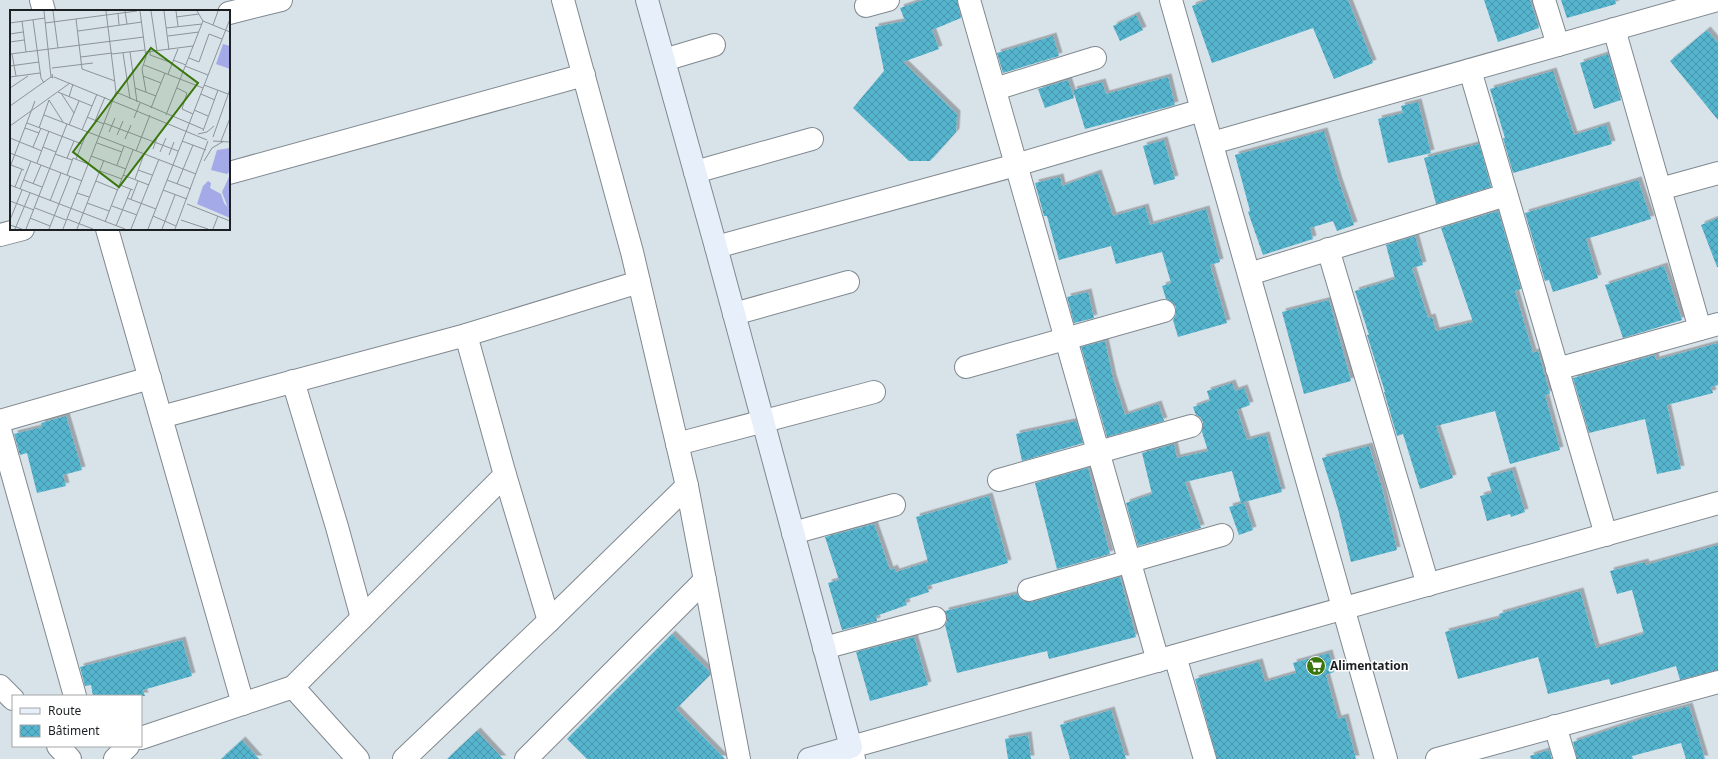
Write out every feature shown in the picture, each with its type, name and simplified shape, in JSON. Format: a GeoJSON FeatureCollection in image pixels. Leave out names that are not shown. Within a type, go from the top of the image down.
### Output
{"type":"FeatureCollection","features":[{"type":"Feature","properties":{"kind":"street"},"geometry":{"type":"LineString","coordinates":[[41,0],[44,10]]}},
{"type":"Feature","properties":{"kind":"street"},"geometry":{"type":"LineString","coordinates":[[230,13],[280,0]]}},
{"type":"Feature","properties":{"kind":"street"},"geometry":{"type":"LineString","coordinates":[[563,0],[639,282],[687,486],[739,759]]}},
{"type":"Feature","properties":{"kind":"street"},"geometry":{"type":"LineString","coordinates":[[646,0],[716,247],[853,753]]}},
{"type":"Feature","properties":{"kind":"street"},"geometry":{"type":"LineString","coordinates":[[866,6],[888,0]]}},
{"type":"Feature","properties":{"kind":"street"},"geometry":{"type":"LineString","coordinates":[[969,0],[1129,562],[1204,759]]}},
{"type":"Feature","properties":{"kind":"street"},"geometry":{"type":"LineString","coordinates":[[1171,0],[1386,759]]}},
{"type":"Feature","properties":{"kind":"street"},"geometry":{"type":"LineString","coordinates":[[1544,0],[1558,45]]}},
{"type":"Feature","properties":{"kind":"street"},"geometry":{"type":"LineString","coordinates":[[1212,143],[1614,29],[1689,4],[1717,0]]}},
{"type":"Feature","properties":{"kind":"street"},"geometry":{"type":"LineString","coordinates":[[1557,369],[1709,326],[1660,189],[1614,29]]}},
{"type":"Feature","properties":{"kind":"street"},"geometry":{"type":"LineString","coordinates":[[664,60],[714,45]]}},
{"type":"Feature","properties":{"kind":"street"},"geometry":{"type":"LineString","coordinates":[[995,89],[1095,58]]}},
{"type":"Feature","properties":{"kind":"street"},"geometry":{"type":"LineString","coordinates":[[1470,70],[1606,535]]}},
{"type":"Feature","properties":{"kind":"street"},"geometry":{"type":"LineString","coordinates":[[230,173],[584,76]]}},
{"type":"Feature","properties":{"kind":"street"},"geometry":{"type":"LineString","coordinates":[[716,247],[1016,164],[1202,110]]}},
{"type":"Feature","properties":{"kind":"street"},"geometry":{"type":"LineString","coordinates":[[695,172],[812,139]]}},
{"type":"Feature","properties":{"kind":"street"},"geometry":{"type":"LineString","coordinates":[[1660,189],[1718,173]]}},
{"type":"Feature","properties":{"kind":"street"},"geometry":{"type":"LineString","coordinates":[[1248,274],[1506,195]]}},
{"type":"Feature","properties":{"kind":"street"},"geometry":{"type":"LineString","coordinates":[[0,235],[19,230]]}},
{"type":"Feature","properties":{"kind":"street"},"geometry":{"type":"LineString","coordinates":[[107,230],[244,704]]}},
{"type":"Feature","properties":{"kind":"street"},"geometry":{"type":"LineString","coordinates":[[1328,249],[1428,585]]}},
{"type":"Feature","properties":{"kind":"street"},"geometry":{"type":"LineString","coordinates":[[161,417],[466,335],[639,282]]}},
{"type":"Feature","properties":{"kind":"street"},"geometry":{"type":"LineString","coordinates":[[734,314],[848,282]]}},
{"type":"Feature","properties":{"kind":"street"},"geometry":{"type":"LineString","coordinates":[[966,367],[1164,311]]}},
{"type":"Feature","properties":{"kind":"street"},"geometry":{"type":"LineString","coordinates":[[466,335],[505,474],[550,621]]}},
{"type":"Feature","properties":{"kind":"street"},"geometry":{"type":"LineString","coordinates":[[0,421],[150,378]]}},
{"type":"Feature","properties":{"kind":"street"},"geometry":{"type":"LineString","coordinates":[[293,381],[337,527],[362,618]]}},
{"type":"Feature","properties":{"kind":"street"},"geometry":{"type":"LineString","coordinates":[[677,444],[874,392]]}},
{"type":"Feature","properties":{"kind":"street"},"geometry":{"type":"LineString","coordinates":[[999,480],[1191,426]]}},
{"type":"Feature","properties":{"kind":"street"},"geometry":{"type":"LineString","coordinates":[[0,430],[74,695]]}},
{"type":"Feature","properties":{"kind":"street"},"geometry":{"type":"LineString","coordinates":[[142,738],[293,687],[505,474]]}},
{"type":"Feature","properties":{"kind":"street"},"geometry":{"type":"LineString","coordinates":[[404,759],[550,621],[687,486]]}},
{"type":"Feature","properties":{"kind":"street"},"geometry":{"type":"LineString","coordinates":[[809,759],[853,753],[1166,658],[1718,503]]}},
{"type":"Feature","properties":{"kind":"street"},"geometry":{"type":"LineString","coordinates":[[793,533],[894,505]]}},
{"type":"Feature","properties":{"kind":"street"},"geometry":{"type":"LineString","coordinates":[[1029,590],[1222,535]]}},
{"type":"Feature","properties":{"kind":"street"},"geometry":{"type":"LineString","coordinates":[[526,759],[705,580]]}},
{"type":"Feature","properties":{"kind":"street"},"geometry":{"type":"LineString","coordinates":[[824,648],[935,618]]}},
{"type":"Feature","properties":{"kind":"street"},"geometry":{"type":"LineString","coordinates":[[1437,759],[1718,682]]}},
{"type":"Feature","properties":{"kind":"street"},"geometry":{"type":"LineString","coordinates":[[0,686],[12,698]]}},
{"type":"Feature","properties":{"kind":"street"},"geometry":{"type":"LineString","coordinates":[[293,687],[358,759]]}},
{"type":"Feature","properties":{"kind":"street"},"geometry":{"type":"LineString","coordinates":[[1555,726],[1565,759]]}},
{"type":"Feature","properties":{"kind":"street"},"geometry":{"type":"LineString","coordinates":[[59,747],[70,759]]}},
{"type":"Feature","properties":{"kind":"street"},"geometry":{"type":"LineString","coordinates":[[115,759],[127,747]]}},
{"type":"Feature","properties":{"kind":"building"},"geometry":{"type":"Polygon","coordinates":[[[923,0],[957,0],[961,18],[932,30],[939,49],[903,62],[957,114],[956,132],[930,161],[909,161],[853,108],[884,71],[875,27],[905,21],[900,8],[923,0]]]}},
{"type":"Feature","properties":{"kind":"building"},"geometry":{"type":"Polygon","coordinates":[[[1208,0],[1348,0],[1373,63],[1334,79],[1313,28],[1212,63],[1192,6],[1208,0]]]}},
{"type":"Feature","properties":{"kind":"building"},"geometry":{"type":"Polygon","coordinates":[[[1484,0],[1530,0],[1539,28],[1498,42],[1484,0]]]}},
{"type":"Feature","properties":{"kind":"building"},"geometry":{"type":"Polygon","coordinates":[[[1561,0],[1615,0],[1616,4],[1567,18],[1561,0]]]}},
{"type":"Feature","properties":{"kind":"building"},"geometry":{"type":"Polygon","coordinates":[[[1136,15],[1143,30],[1120,41],[1113,26],[1136,15]]]}},
{"type":"Feature","properties":{"kind":"building"},"geometry":{"type":"Polygon","coordinates":[[[1707,30],[1718,43],[1718,120],[1670,61],[1707,30]]]}},
{"type":"Feature","properties":{"kind":"building"},"geometry":{"type":"Polygon","coordinates":[[[1053,36],[1059,56],[1003,73],[997,53],[1053,36]]]}},
{"type":"Feature","properties":{"kind":"building"},"geometry":{"type":"Polygon","coordinates":[[[1608,54],[1621,100],[1594,109],[1580,63],[1608,54]]]}},
{"type":"Feature","properties":{"kind":"building"},"geometry":{"type":"Polygon","coordinates":[[[1553,71],[1574,135],[1606,125],[1612,144],[1513,173],[1503,138],[1505,138],[1490,89],[1553,71]]]}},
{"type":"Feature","properties":{"kind":"building"},"geometry":{"type":"Polygon","coordinates":[[[1168,77],[1175,105],[1085,129],[1073,90],[1102,82],[1106,94],[1168,77]]]}},
{"type":"Feature","properties":{"kind":"building"},"geometry":{"type":"Polygon","coordinates":[[[1068,80],[1074,98],[1045,108],[1038,89],[1068,80]]]}},
{"type":"Feature","properties":{"kind":"building"},"geometry":{"type":"Polygon","coordinates":[[[1418,102],[1431,153],[1388,163],[1378,119],[1403,113],[1401,106],[1418,102]]]}},
{"type":"Feature","properties":{"kind":"building"},"geometry":{"type":"Polygon","coordinates":[[[1324,131],[1339,182],[1354,225],[1337,231],[1333,221],[1310,228],[1313,239],[1263,255],[1248,212],[1250,211],[1235,155],[1324,131]]]}},
{"type":"Feature","properties":{"kind":"building"},"geometry":{"type":"Polygon","coordinates":[[[1164,140],[1175,179],[1154,185],[1143,146],[1164,140]]]}},
{"type":"Feature","properties":{"kind":"building"},"geometry":{"type":"Polygon","coordinates":[[[1479,144],[1491,187],[1436,204],[1424,158],[1479,144]]]}},
{"type":"Feature","properties":{"kind":"building"},"geometry":{"type":"Polygon","coordinates":[[[1098,173],[1113,216],[1145,207],[1150,225],[1206,209],[1220,262],[1210,265],[1227,323],[1178,337],[1173,320],[1176,314],[1176,307],[1172,302],[1166,299],[1162,286],[1171,283],[1162,252],[1116,264],[1111,246],[1059,260],[1047,216],[1044,216],[1035,183],[1060,177],[1062,186],[1098,173]]]}},
{"type":"Feature","properties":{"kind":"building"},"geometry":{"type":"Polygon","coordinates":[[[1638,180],[1651,219],[1586,239],[1598,278],[1553,292],[1549,280],[1545,281],[1525,213],[1638,180]]]}},
{"type":"Feature","properties":{"kind":"building"},"geometry":{"type":"Polygon","coordinates":[[[1498,211],[1521,289],[1515,291],[1533,353],[1538,351],[1550,394],[1545,395],[1560,450],[1510,464],[1495,411],[1436,426],[1453,478],[1420,489],[1403,434],[1397,436],[1367,335],[1369,335],[1355,291],[1395,279],[1386,245],[1415,236],[1423,265],[1412,268],[1428,318],[1432,317],[1436,331],[1473,322],[1441,228],[1498,211]]]}},
{"type":"Feature","properties":{"kind":"building"},"geometry":{"type":"Polygon","coordinates":[[[1718,218],[1718,267],[1717,267],[1701,225],[1718,218]]]}},
{"type":"Feature","properties":{"kind":"building"},"geometry":{"type":"Polygon","coordinates":[[[1664,266],[1682,320],[1623,338],[1605,285],[1664,266]]]}},
{"type":"Feature","properties":{"kind":"building"},"geometry":{"type":"Polygon","coordinates":[[[1088,292],[1094,318],[1074,323],[1067,297],[1088,292]]]}},
{"type":"Feature","properties":{"kind":"building"},"geometry":{"type":"Polygon","coordinates":[[[1329,300],[1351,381],[1304,394],[1282,312],[1329,300]]]}},
{"type":"Feature","properties":{"kind":"building"},"geometry":{"type":"Polygon","coordinates":[[[1105,341],[1113,378],[1125,415],[1158,404],[1164,421],[1107,437],[1081,347],[1105,341]]]}},
{"type":"Feature","properties":{"kind":"building"},"geometry":{"type":"Polygon","coordinates":[[[1718,343],[1718,385],[1711,387],[1713,393],[1667,405],[1681,469],[1657,474],[1645,419],[1589,433],[1573,378],[1655,355],[1656,360],[1718,343]]]}},
{"type":"Feature","properties":{"kind":"building"},"geometry":{"type":"Polygon","coordinates":[[[1232,383],[1235,391],[1244,388],[1250,405],[1237,410],[1247,440],[1266,435],[1282,492],[1244,502],[1253,530],[1239,535],[1229,507],[1243,503],[1241,503],[1232,471],[1185,482],[1201,528],[1138,546],[1126,503],[1152,494],[1142,453],[1174,444],[1177,458],[1208,451],[1202,432],[1203,422],[1200,417],[1196,415],[1193,407],[1210,401],[1207,391],[1232,383]]]}},
{"type":"Feature","properties":{"kind":"building"},"geometry":{"type":"Polygon","coordinates":[[[66,416],[82,470],[63,475],[66,486],[37,493],[27,453],[20,455],[14,434],[42,427],[41,423],[66,416]]]}},
{"type":"Feature","properties":{"kind":"building"},"geometry":{"type":"Polygon","coordinates":[[[1076,421],[1083,443],[1022,461],[1016,434],[1076,421]]]}},
{"type":"Feature","properties":{"kind":"building"},"geometry":{"type":"Polygon","coordinates":[[[1369,446],[1382,488],[1397,550],[1351,562],[1338,509],[1322,458],[1369,446]]]}},
{"type":"Feature","properties":{"kind":"building"},"geometry":{"type":"Polygon","coordinates":[[[1088,468],[1110,554],[1057,569],[1035,483],[1088,468]]]}},
{"type":"Feature","properties":{"kind":"building"},"geometry":{"type":"Polygon","coordinates":[[[1512,470],[1525,512],[1511,517],[1510,514],[1487,521],[1480,496],[1492,493],[1487,477],[1512,470]]]}},
{"type":"Feature","properties":{"kind":"building"},"geometry":{"type":"Polygon","coordinates":[[[989,496],[1008,563],[927,586],[929,592],[905,600],[907,605],[876,616],[877,621],[842,630],[828,583],[839,580],[825,537],[874,524],[890,570],[894,568],[896,572],[928,562],[916,517],[989,496]]]}},
{"type":"Feature","properties":{"kind":"building"},"geometry":{"type":"Polygon","coordinates":[[[1718,545],[1718,670],[1680,680],[1676,666],[1611,685],[1609,679],[1548,694],[1538,657],[1458,679],[1445,632],[1500,618],[1499,614],[1580,591],[1596,648],[1644,634],[1632,590],[1617,594],[1610,571],[1645,562],[1646,565],[1718,545]]]}},
{"type":"Feature","properties":{"kind":"building"},"geometry":{"type":"Polygon","coordinates":[[[1120,577],[1136,637],[1049,659],[1047,651],[957,673],[945,625],[947,621],[945,611],[1017,594],[1021,600],[1032,602],[1120,577]]]}},
{"type":"Feature","properties":{"kind":"building"},"geometry":{"type":"Polygon","coordinates":[[[672,634],[710,672],[710,675],[676,709],[725,759],[587,759],[567,739],[672,634]]]}},
{"type":"Feature","properties":{"kind":"building"},"geometry":{"type":"Polygon","coordinates":[[[914,637],[928,685],[870,701],[856,652],[914,637]]]}},
{"type":"Feature","properties":{"kind":"building"},"geometry":{"type":"Polygon","coordinates":[[[182,640],[192,676],[143,690],[145,696],[93,695],[91,685],[85,686],[80,667],[182,640]]]}},
{"type":"Feature","properties":{"kind":"building"},"geometry":{"type":"Polygon","coordinates":[[[1329,653],[1334,672],[1326,675],[1338,719],[1345,717],[1356,759],[1217,759],[1195,679],[1259,662],[1265,682],[1296,673],[1293,663],[1329,653]]]}},
{"type":"Feature","properties":{"kind":"building"},"geometry":{"type":"Polygon","coordinates":[[[1689,706],[1705,759],[1686,759],[1681,743],[1632,756],[1633,759],[1577,759],[1573,742],[1647,717],[1689,706]]]}},
{"type":"Feature","properties":{"kind":"building"},"geometry":{"type":"Polygon","coordinates":[[[1111,710],[1126,759],[1070,759],[1060,725],[1111,710]]]}},
{"type":"Feature","properties":{"kind":"building"},"geometry":{"type":"Polygon","coordinates":[[[477,731],[503,759],[447,759],[477,731]]]}},
{"type":"Feature","properties":{"kind":"building"},"geometry":{"type":"Polygon","coordinates":[[[1028,735],[1031,759],[1008,759],[1005,739],[1028,735]]]}},
{"type":"Feature","properties":{"kind":"building"},"geometry":{"type":"Polygon","coordinates":[[[242,740],[259,759],[221,759],[242,740]]]}},
{"type":"Feature","properties":{"kind":"building"},"geometry":{"type":"Polygon","coordinates":[[[1549,750],[1552,759],[1531,759],[1530,756],[1549,750]]]}},
{"type":"Feature","properties":{"kind":"place","name":"Alimentation"},"geometry":{"type":"Point","coordinates":[1316,666]}}]}
